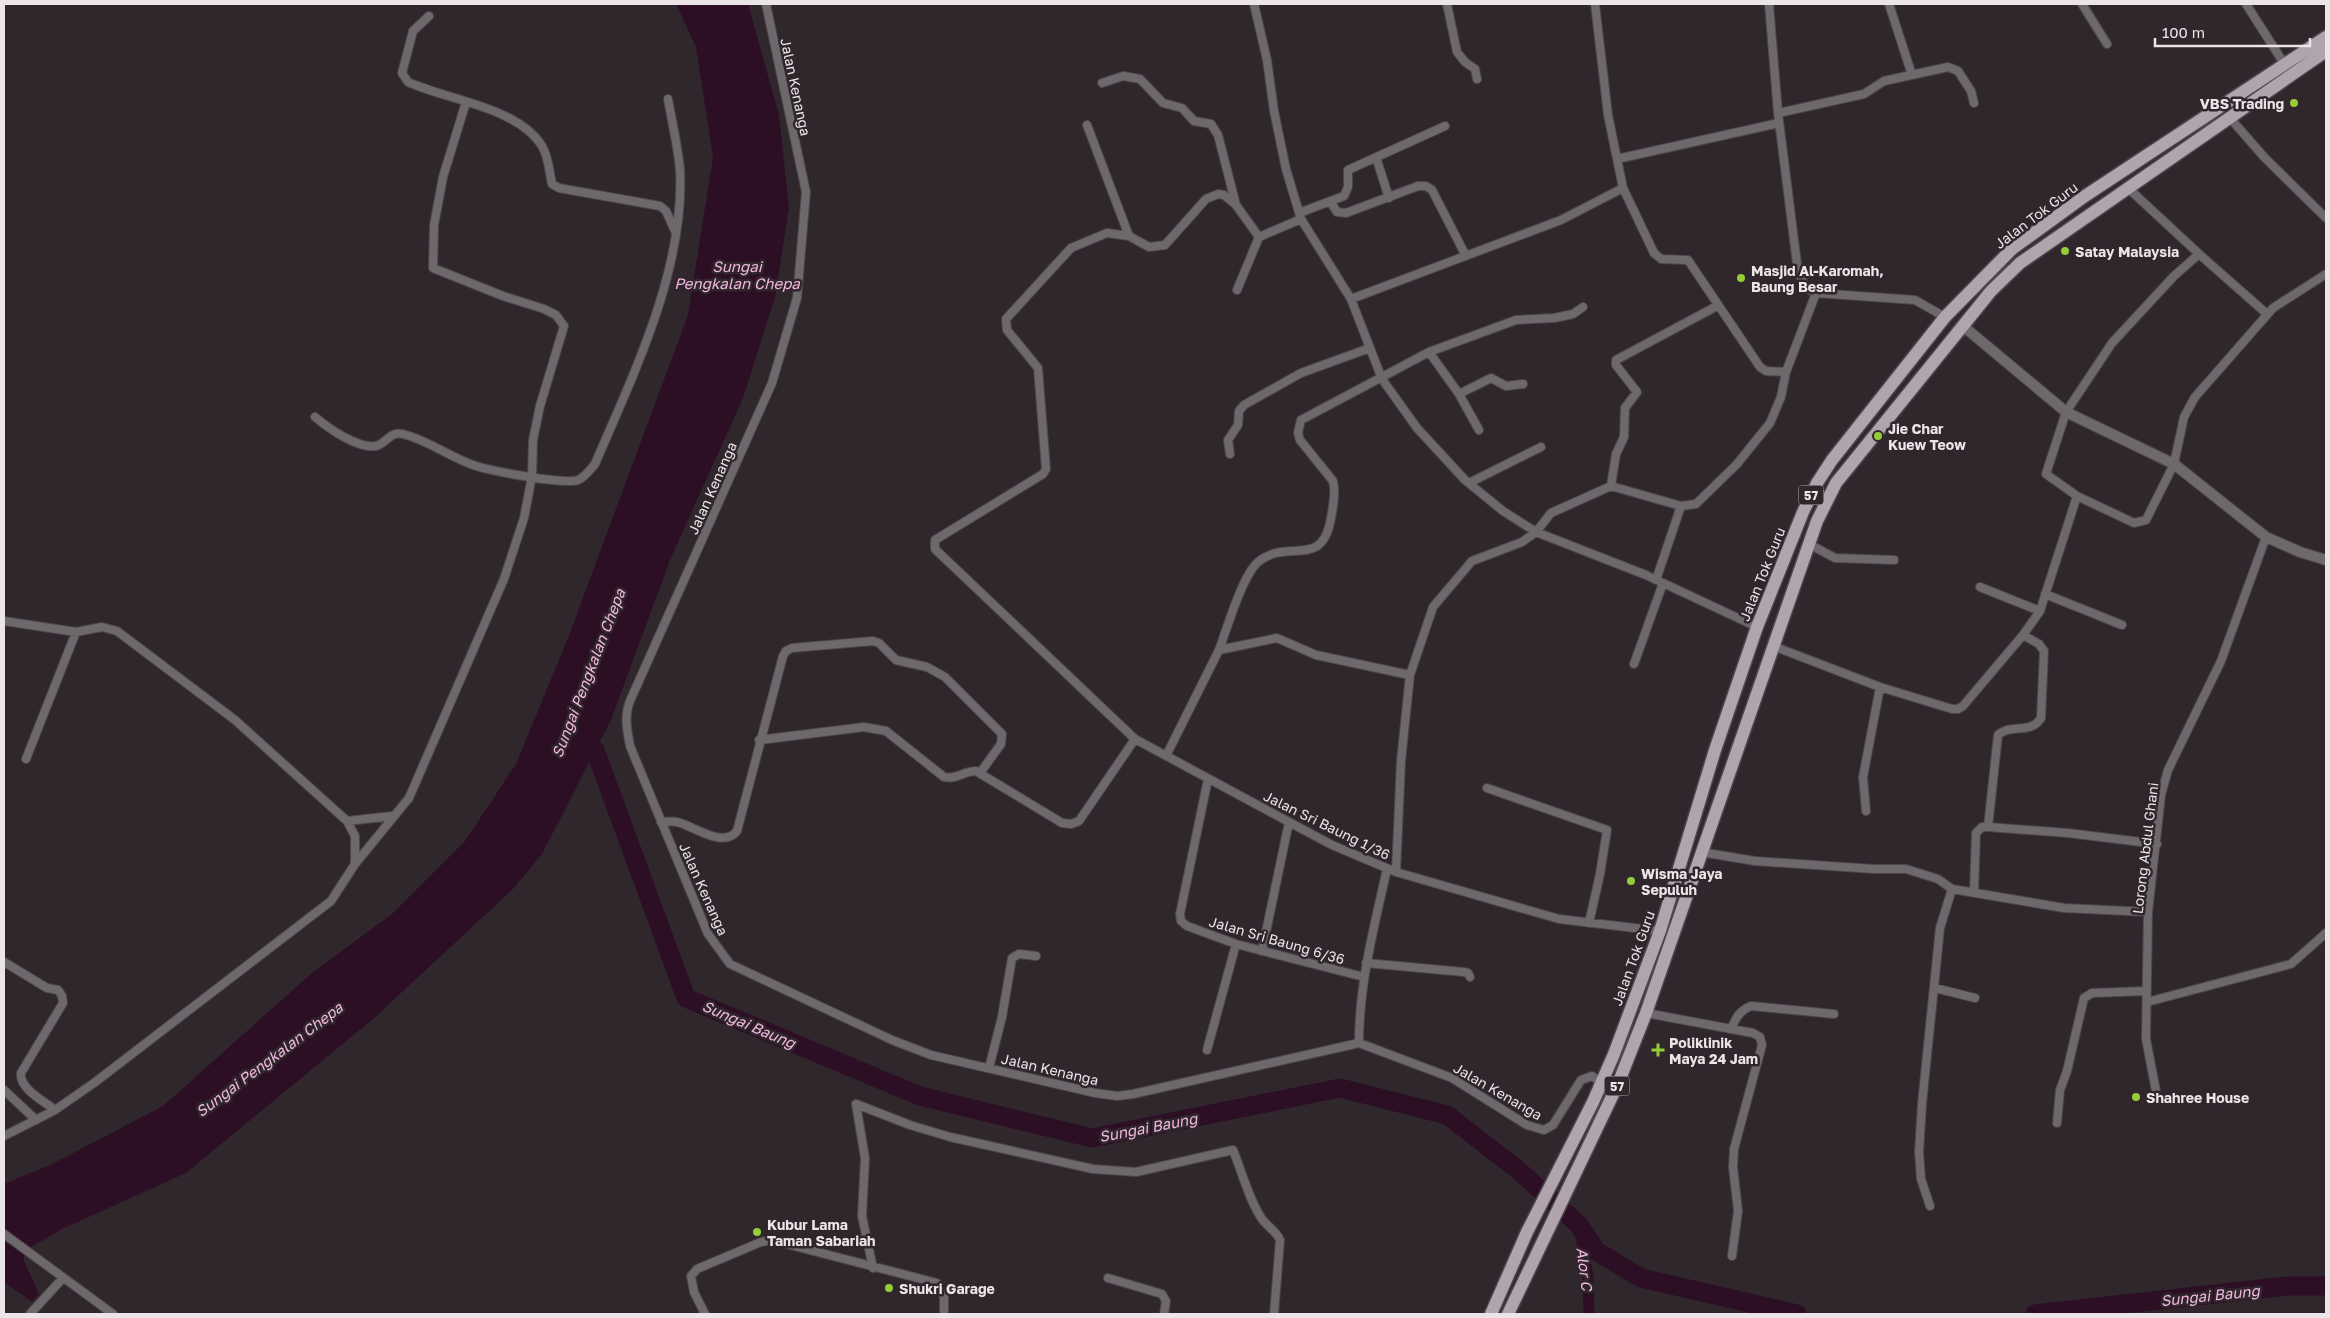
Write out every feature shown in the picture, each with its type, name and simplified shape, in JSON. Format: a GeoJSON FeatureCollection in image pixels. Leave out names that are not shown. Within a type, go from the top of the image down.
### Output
{"type":"FeatureCollection","features":[{"type":"Feature","properties":{"kind":"main road","name":"Jalan Tok Guru"},"geometry":{"type":"LineString","coordinates":[[1491,1314],[1527,1232],[1602,1083],[1660,930],[1715,750],[1757,627],[1817,483],[1832,460],[1944,317],[2012,249],[2085,196],[2326,37]]}},
{"type":"Feature","properties":{"kind":"main road","name":"Jalan Tok Guru"},"geometry":{"type":"LineString","coordinates":[[1508,1314],[1618,1084],[1646,1013],[1817,521],[1836,484],[1991,291],[2020,263],[2326,51]]}},
{"type":"Feature","properties":{"kind":"main road"},"geometry":{"type":"LineString","coordinates":[[1744,669],[1762,676]]}},
{"type":"Feature","properties":{"kind":"street","name":"Jalan Kenanga"},"geometry":{"type":"LineString","coordinates":[[766,4],[806,192],[797,298],[772,384],[626,711],[630,746],[661,822],[708,934],[730,964],[745,973],[917,1050],[1095,1093],[1125,1095],[1359,1043],[1452,1078],[1538,1130],[1548,1129],[1553,1125],[1581,1080],[1592,1076],[1602,1083]]}},
{"type":"Feature","properties":{"kind":"street"},"geometry":{"type":"LineString","coordinates":[[1254,4],[1267,60],[1274,111],[1286,169],[1300,216],[1351,299],[1382,379],[1417,428],[1469,483],[1503,511],[1536,532],[1660,582],[1757,627]]}},
{"type":"Feature","properties":{"kind":"street"},"geometry":{"type":"LineString","coordinates":[[1447,4],[1457,52],[1475,68],[1477,79]]}},
{"type":"Feature","properties":{"kind":"street"},"geometry":{"type":"LineString","coordinates":[[1595,4],[1608,115],[1623,188],[1626,198],[1656,256],[1661,259],[1688,260],[1717,306],[1763,370],[1786,372]]}},
{"type":"Feature","properties":{"kind":"street"},"geometry":{"type":"LineString","coordinates":[[1769,4],[1779,123],[1798,272],[1807,289],[1816,293],[1915,300],[1944,317]]}},
{"type":"Feature","properties":{"kind":"street"},"geometry":{"type":"LineString","coordinates":[[1889,4],[1912,75]]}},
{"type":"Feature","properties":{"kind":"street"},"geometry":{"type":"LineString","coordinates":[[2082,4],[2107,44]]}},
{"type":"Feature","properties":{"kind":"street"},"geometry":{"type":"LineString","coordinates":[[2246,4],[2285,65]]}},
{"type":"Feature","properties":{"kind":"street"},"geometry":{"type":"LineString","coordinates":[[429,16],[413,31],[405,57],[403,78],[420,87],[500,114],[516,123],[537,139],[547,156],[552,184],[559,188],[660,206],[666,210],[676,233]]}},
{"type":"Feature","properties":{"kind":"street"},"geometry":{"type":"LineString","coordinates":[[1778,113],[1864,94],[1884,81],[1948,68],[1955,69],[1971,91],[1974,103]]}},
{"type":"Feature","properties":{"kind":"street"},"geometry":{"type":"LineString","coordinates":[[1102,83],[1123,76],[1140,79],[1164,103],[1182,108],[1194,121],[1210,124],[1218,135],[1236,205]]}},
{"type":"Feature","properties":{"kind":"street"},"geometry":{"type":"LineString","coordinates":[[315,417],[337,434],[367,445],[376,446],[393,434],[399,433],[424,440],[474,466],[502,473],[578,480],[595,464],[638,364],[662,293],[676,233],[680,170],[668,99]]}},
{"type":"Feature","properties":{"kind":"street"},"geometry":{"type":"LineString","coordinates":[[4,1136],[55,1110],[94,1083],[331,901],[355,864],[392,816],[409,798],[497,595],[524,518],[532,476],[533,440],[543,396],[564,326],[556,315],[544,309],[496,294],[433,268],[434,225],[443,177],[466,102]]}},
{"type":"Feature","properties":{"kind":"street"},"geometry":{"type":"LineString","coordinates":[[2230,118],[2264,157],[2326,218]]}},
{"type":"Feature","properties":{"kind":"street"},"geometry":{"type":"LineString","coordinates":[[1618,158],[1779,123]]}},
{"type":"Feature","properties":{"kind":"street"},"geometry":{"type":"LineString","coordinates":[[1087,125],[1129,236],[1149,247],[1165,245],[1207,198],[1221,194],[1236,205],[1260,237]]}},
{"type":"Feature","properties":{"kind":"street"},"geometry":{"type":"LineString","coordinates":[[1237,290],[1260,237],[1346,193],[1348,170],[1445,126]]}},
{"type":"Feature","properties":{"kind":"street"},"geometry":{"type":"LineString","coordinates":[[1376,157],[1389,198]]}},
{"type":"Feature","properties":{"kind":"street"},"geometry":{"type":"LineString","coordinates":[[1330,202],[1337,212],[1344,214],[1418,186],[1429,188],[1466,256]]}},
{"type":"Feature","properties":{"kind":"street"},"geometry":{"type":"LineString","coordinates":[[1351,299],[1561,220],[1623,188]]}},
{"type":"Feature","properties":{"kind":"street"},"geometry":{"type":"LineString","coordinates":[[2128,188],[2267,314]]}},
{"type":"Feature","properties":{"kind":"street","name":"Jalan Sri Baung 1/36"},"geometry":{"type":"LineString","coordinates":[[1129,236],[1105,233],[1069,249],[1006,319],[1007,330],[1038,368],[1046,469],[1043,474],[936,540],[934,549],[1135,739],[1332,845],[1396,872],[1557,919],[1660,930]]}},
{"type":"Feature","properties":{"kind":"street"},"geometry":{"type":"LineString","coordinates":[[2199,254],[2174,276],[2112,344],[2066,412],[2046,474],[2077,496],[2134,522],[2142,522],[2148,516],[2174,464],[2184,417],[2189,405],[2273,308],[2325,278]]}},
{"type":"Feature","properties":{"kind":"street"},"geometry":{"type":"LineString","coordinates":[[1396,872],[1401,761],[1410,675],[1433,607],[1471,562],[1522,542],[1536,532],[1551,513],[1611,486],[1681,506],[1696,504],[1737,464],[1770,423],[1781,397],[1786,372],[1816,293]]}},
{"type":"Feature","properties":{"kind":"street"},"geometry":{"type":"LineString","coordinates":[[1611,486],[1616,454],[1624,437],[1625,408],[1637,392],[1616,366],[1616,360],[1717,306]]}},
{"type":"Feature","properties":{"kind":"street"},"geometry":{"type":"LineString","coordinates":[[1166,756],[1219,650],[1248,575],[1257,563],[1281,551],[1313,548],[1322,543],[1328,535],[1334,487],[1333,481],[1300,440],[1298,433],[1301,420],[1382,379],[1429,352],[1516,320],[1554,318],[1573,314],[1583,307]]}},
{"type":"Feature","properties":{"kind":"street"},"geometry":{"type":"LineString","coordinates":[[1963,326],[2066,412],[2174,464],[2266,537],[2300,552],[2326,560]]}},
{"type":"Feature","properties":{"kind":"street"},"geometry":{"type":"LineString","coordinates":[[1230,454],[1228,440],[1238,425],[1239,411],[1244,405],[1300,373],[1370,348]]}},
{"type":"Feature","properties":{"kind":"street"},"geometry":{"type":"LineString","coordinates":[[1429,352],[1459,394],[1479,430]]}},
{"type":"Feature","properties":{"kind":"street"},"geometry":{"type":"LineString","coordinates":[[1459,394],[1491,378],[1506,386],[1523,384]]}},
{"type":"Feature","properties":{"kind":"street"},"geometry":{"type":"LineString","coordinates":[[1469,483],[1540,447]]}},
{"type":"Feature","properties":{"kind":"street"},"geometry":{"type":"LineString","coordinates":[[1773,646],[1880,687],[1958,709],[1963,706],[2023,636],[2040,611],[2077,496]]}},
{"type":"Feature","properties":{"kind":"street"},"geometry":{"type":"LineString","coordinates":[[1634,664],[1660,582],[1681,506]]}},
{"type":"Feature","properties":{"kind":"street","name":"Lorong Abdul Ghani"},"geometry":{"type":"LineString","coordinates":[[2156,1091],[2146,1039],[2148,912],[2165,780],[2221,661],[2266,537]]}},
{"type":"Feature","properties":{"kind":"street"},"geometry":{"type":"LineString","coordinates":[[1809,544],[1835,558],[1894,560]]}},
{"type":"Feature","properties":{"kind":"street"},"geometry":{"type":"LineString","coordinates":[[1980,586],[2040,611]]}},
{"type":"Feature","properties":{"kind":"street"},"geometry":{"type":"LineString","coordinates":[[2045,594],[2122,625]]}},
{"type":"Feature","properties":{"kind":"street"},"geometry":{"type":"LineString","coordinates":[[4,621],[76,632],[102,628],[117,631],[235,720],[347,821],[355,836],[355,864]]}},
{"type":"Feature","properties":{"kind":"street"},"geometry":{"type":"LineString","coordinates":[[26,759],[76,632]]}},
{"type":"Feature","properties":{"kind":"street"},"geometry":{"type":"LineString","coordinates":[[1988,827],[1998,735],[2002,731],[2030,728],[2037,725],[2042,718],[2044,651],[2039,644],[2023,636]]}},
{"type":"Feature","properties":{"kind":"street"},"geometry":{"type":"LineString","coordinates":[[1219,650],[1277,638],[1316,654],[1410,675]]}},
{"type":"Feature","properties":{"kind":"street"},"geometry":{"type":"LineString","coordinates":[[661,822],[678,822],[721,838],[729,838],[735,834],[783,656],[786,651],[792,648],[873,641],[879,643],[896,660],[927,668],[945,677],[999,730],[1002,741],[980,773]]}},
{"type":"Feature","properties":{"kind":"street"},"geometry":{"type":"LineString","coordinates":[[1866,811],[1863,778],[1880,687]]}},
{"type":"Feature","properties":{"kind":"street"},"geometry":{"type":"LineString","coordinates":[[759,740],[873,727],[886,730],[944,777],[955,778],[972,771],[980,773],[1062,823],[1071,824],[1079,821],[1135,739]]}},
{"type":"Feature","properties":{"kind":"street","name":"Jalan Sri Baung 6/36"},"geometry":{"type":"LineString","coordinates":[[1208,779],[1180,918],[1187,926],[1236,944],[1364,977]]}},
{"type":"Feature","properties":{"kind":"street"},"geometry":{"type":"LineString","coordinates":[[1488,788],[1606,830],[1600,874],[1589,922]]}},
{"type":"Feature","properties":{"kind":"street"},"geometry":{"type":"LineString","coordinates":[[347,821],[392,816]]}},
{"type":"Feature","properties":{"kind":"street"},"geometry":{"type":"LineString","coordinates":[[1262,951],[1289,822]]}},
{"type":"Feature","properties":{"kind":"street"},"geometry":{"type":"LineString","coordinates":[[1974,893],[1976,833],[1982,827],[2068,833],[2157,844]]}},
{"type":"Feature","properties":{"kind":"street"},"geometry":{"type":"LineString","coordinates":[[1701,852],[1755,860],[1874,869],[1906,869],[1938,879],[1952,889],[1974,893],[2064,908],[2148,912]]}},
{"type":"Feature","properties":{"kind":"street"},"geometry":{"type":"LineString","coordinates":[[1359,1043],[1359,1009],[1366,963],[1387,869]]}},
{"type":"Feature","properties":{"kind":"street"},"geometry":{"type":"LineString","coordinates":[[1930,1206],[1921,1181],[1919,1152],[1940,928],[1952,889]]}},
{"type":"Feature","properties":{"kind":"street"},"geometry":{"type":"LineString","coordinates":[[2147,1002],[2291,964],[2326,933]]}},
{"type":"Feature","properties":{"kind":"street"},"geometry":{"type":"LineString","coordinates":[[1207,1050],[1236,944]]}},
{"type":"Feature","properties":{"kind":"street"},"geometry":{"type":"LineString","coordinates":[[989,1068],[1002,1017],[1012,958],[1019,954],[1036,956]]}},
{"type":"Feature","properties":{"kind":"street"},"geometry":{"type":"LineString","coordinates":[[4,962],[47,988],[58,990],[62,996],[63,1002],[42,1035],[20,1078],[23,1085],[55,1110]]}},
{"type":"Feature","properties":{"kind":"street"},"geometry":{"type":"LineString","coordinates":[[1366,963],[1464,972],[1468,973],[1470,977]]}},
{"type":"Feature","properties":{"kind":"street"},"geometry":{"type":"LineString","coordinates":[[1935,988],[1975,998]]}},
{"type":"Feature","properties":{"kind":"street"},"geometry":{"type":"LineString","coordinates":[[2057,1123],[2060,1090],[2067,1071],[2084,998],[2092,993],[2147,991]]}},
{"type":"Feature","properties":{"kind":"street"},"geometry":{"type":"LineString","coordinates":[[1732,1029],[1737,1016],[1750,1006],[1834,1014]]}},
{"type":"Feature","properties":{"kind":"street"},"geometry":{"type":"LineString","coordinates":[[1646,1013],[1753,1033],[1760,1036],[1762,1045],[1734,1149],[1733,1167],[1738,1211],[1732,1256]]}},
{"type":"Feature","properties":{"kind":"street"},"geometry":{"type":"LineString","coordinates":[[4,1090],[36,1120]]}},
{"type":"Feature","properties":{"kind":"street"},"geometry":{"type":"LineString","coordinates":[[873,1268],[862,1216],[865,1158],[856,1104],[910,1125],[950,1137],[1093,1169],[1136,1172],[1233,1150],[1260,1214],[1280,1240],[1274,1314]]}},
{"type":"Feature","properties":{"kind":"street"},"geometry":{"type":"LineString","coordinates":[[4,1234],[113,1314]]}},
{"type":"Feature","properties":{"kind":"street"},"geometry":{"type":"LineString","coordinates":[[705,1314],[694,1292],[691,1276],[697,1268],[761,1242],[771,1240],[873,1268],[937,1283],[942,1290],[945,1305],[944,1314]]}},
{"type":"Feature","properties":{"kind":"street"},"geometry":{"type":"LineString","coordinates":[[31,1313],[64,1278]]}},
{"type":"Feature","properties":{"kind":"street"},"geometry":{"type":"LineString","coordinates":[[1108,1278],[1162,1294],[1166,1301],[1164,1314]]}},
{"type":"Feature","properties":{"kind":"water","name":"Sungai Pengkalan Chepa"},"geometry":{"type":"Polygon","coordinates":[[[676,4],[748,4],[779,115],[789,208],[775,297],[743,398],[670,560],[611,720],[542,854],[513,889],[373,1019],[186,1173],[64,1228],[24,1251],[24,1261],[39,1294],[32,1302],[4,1282],[4,1184],[52,1164],[163,1106],[312,973],[392,914],[465,841],[516,764],[568,638],[688,315],[713,157],[696,47],[676,4]]]}},
{"type":"Feature","properties":{"kind":"waterway","name":"Sungai Baung"},"geometry":{"type":"LineString","coordinates":[[595,750],[686,998],[920,1096],[1092,1138],[1340,1088],[1447,1115],[1517,1169],[1579,1225],[1596,1251],[1641,1278],[1797,1314]]}},
{"type":"Feature","properties":{"kind":"waterway","name":"Alor C"},"geometry":{"type":"LineString","coordinates":[[1579,1225],[1588,1277],[1589,1314]]}},
{"type":"Feature","properties":{"kind":"waterway","name":"Sungai Baung"},"geometry":{"type":"LineString","coordinates":[[2035,1314],[2287,1286],[2326,1286]]}},
{"type":"Feature","properties":{"kind":"place","name":"VBS Trading"},"geometry":{"type":"Point","coordinates":[2294,103]}},
{"type":"Feature","properties":{"kind":"place","name":"Satay Malaysia"},"geometry":{"type":"Point","coordinates":[2065,251]}},
{"type":"Feature","properties":{"kind":"place","name":"Masjid Al-Karomah, Baung Besar"},"geometry":{"type":"Point","coordinates":[1741,278]}},
{"type":"Feature","properties":{"kind":"place","name":"Jie Char Kuew Teow"},"geometry":{"type":"Point","coordinates":[1878,436]}},
{"type":"Feature","properties":{"kind":"place","name":"Wisma Jaya Sepuluh"},"geometry":{"type":"Point","coordinates":[1631,881]}},
{"type":"Feature","properties":{"kind":"place","name":"Poliklinik Maya 24 Jam"},"geometry":{"type":"Point","coordinates":[1658,1050]}},
{"type":"Feature","properties":{"kind":"place","name":"Shahree House"},"geometry":{"type":"Point","coordinates":[2136,1097]}},
{"type":"Feature","properties":{"kind":"place","name":"Kubur Lama Taman Sabariah"},"geometry":{"type":"Point","coordinates":[757,1232]}},
{"type":"Feature","properties":{"kind":"place","name":"Shukri Garage"},"geometry":{"type":"Point","coordinates":[889,1288]}}]}
